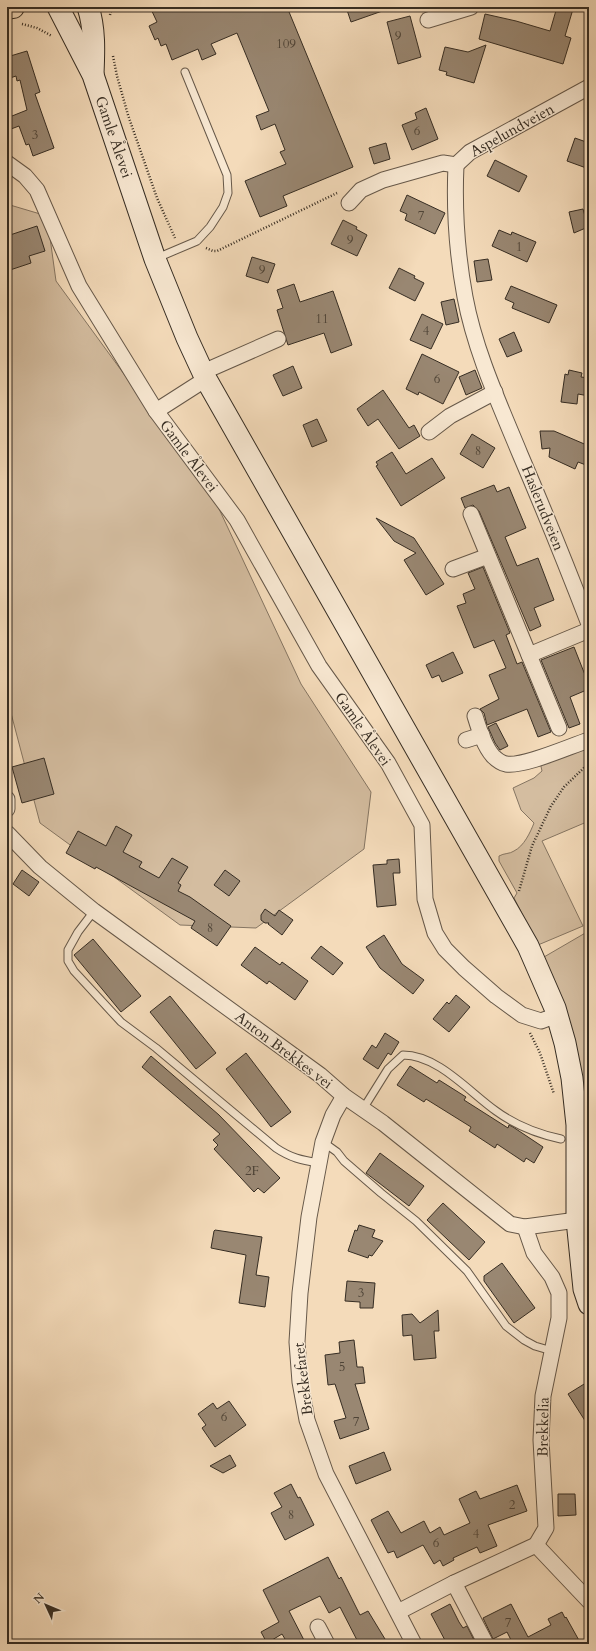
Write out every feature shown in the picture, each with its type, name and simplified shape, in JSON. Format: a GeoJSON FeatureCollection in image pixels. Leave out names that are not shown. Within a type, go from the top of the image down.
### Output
{"type":"FeatureCollection","features":[{"type":"Feature","properties":{"kind":"main road","name":"Gamle Ålevei"},"geometry":{"type":"LineString","coordinates":[[58,7],[93,75],[155,258],[187,338],[205,375],[528,946],[557,1015],[572,1078],[577,1125],[579,1213],[584,1289],[589,1304]]}},
{"type":"Feature","properties":{"kind":"main road","name":"Gamle Ålevei"},"geometry":{"type":"LineString","coordinates":[[88,7],[91,16],[94,50],[93,75]]}},
{"type":"Feature","properties":{"kind":"street"},"geometry":{"type":"LineString","coordinates":[[428,20],[471,7]]}},
{"type":"Feature","properties":{"kind":"street","name":"Aspelundveien"},"geometry":{"type":"LineString","coordinates":[[349,203],[361,190],[383,180],[443,163],[456,165],[470,152],[589,87]]}},
{"type":"Feature","properties":{"kind":"street","name":"Gamle Ålevei"},"geometry":{"type":"LineString","coordinates":[[7,163],[24,176],[37,190],[79,286],[156,412],[237,520],[319,666],[388,763],[422,825],[425,899],[435,934],[445,949],[464,968],[496,996],[522,1015],[541,1021],[557,1015]]}},
{"type":"Feature","properties":{"kind":"street","name":"Haslerudveien"},"geometry":{"type":"LineString","coordinates":[[456,165],[455,184],[458,258],[464,292],[476,339],[495,392],[589,624]]}},
{"type":"Feature","properties":{"kind":"street"},"geometry":{"type":"LineString","coordinates":[[205,375],[278,339]]}},
{"type":"Feature","properties":{"kind":"street","name":"Gamle Ålevei"},"geometry":{"type":"LineString","coordinates":[[156,412],[205,375]]}},
{"type":"Feature","properties":{"kind":"street"},"geometry":{"type":"LineString","coordinates":[[429,432],[450,416],[495,392]]}},
{"type":"Feature","properties":{"kind":"street"},"geometry":{"type":"LineString","coordinates":[[471,514],[528,655],[560,728]]}},
{"type":"Feature","properties":{"kind":"street"},"geometry":{"type":"LineString","coordinates":[[453,569],[488,556]]}},
{"type":"Feature","properties":{"kind":"street"},"geometry":{"type":"LineString","coordinates":[[528,655],[589,630]]}},
{"type":"Feature","properties":{"kind":"street"},"geometry":{"type":"LineString","coordinates":[[475,716],[492,755],[505,764],[517,763],[536,758],[589,740]]}},
{"type":"Feature","properties":{"kind":"street"},"geometry":{"type":"LineString","coordinates":[[466,740],[482,735]]}},
{"type":"Feature","properties":{"kind":"street"},"geometry":{"type":"LineString","coordinates":[[7,799],[7,809]]}},
{"type":"Feature","properties":{"kind":"street","name":"Anton Brekkes vei"},"geometry":{"type":"LineString","coordinates":[[7,833],[40,867],[94,911],[320,1075],[344,1096],[383,1123],[510,1224],[525,1227],[579,1213]]}},
{"type":"Feature","properties":{"kind":"street","name":"Brekkefaret"},"geometry":{"type":"LineString","coordinates":[[344,1096],[333,1115],[323,1142],[309,1217],[300,1293],[297,1342],[300,1382],[306,1420],[326,1474],[414,1644]]}},
{"type":"Feature","properties":{"kind":"street","name":"Brekkelia"},"geometry":{"type":"LineString","coordinates":[[525,1227],[534,1253],[552,1276],[559,1293],[559,1318],[543,1396],[541,1440],[546,1528],[536,1545]]}},
{"type":"Feature","properties":{"kind":"street"},"geometry":{"type":"LineString","coordinates":[[398,1612],[454,1583],[536,1545],[589,1601]]}},
{"type":"Feature","properties":{"kind":"street"},"geometry":{"type":"LineString","coordinates":[[454,1583],[486,1644]]}},
{"type":"Feature","properties":{"kind":"street"},"geometry":{"type":"LineString","coordinates":[[318,1627],[327,1644]]}},
{"type":"Feature","properties":{"kind":"lane"},"geometry":{"type":"LineString","coordinates":[[155,258],[197,241],[210,226],[223,207],[228,193],[227,175],[185,72]]}},
{"type":"Feature","properties":{"kind":"lane"},"geometry":{"type":"LineString","coordinates":[[94,911],[75,937],[68,950],[68,961],[82,980],[121,1022],[156,1048],[276,1148],[296,1159],[319,1163]]}},
{"type":"Feature","properties":{"kind":"lane"},"geometry":{"type":"LineString","coordinates":[[363,1109],[388,1069],[403,1055],[411,1055],[435,1065],[506,1118],[537,1132],[561,1139]]}},
{"type":"Feature","properties":{"kind":"lane"},"geometry":{"type":"LineString","coordinates":[[323,1142],[337,1152],[344,1161],[416,1221],[467,1271],[506,1326],[524,1340],[535,1346],[552,1351]]}},
{"type":"Feature","properties":{"kind":"path"},"geometry":{"type":"LineString","coordinates":[[13,13],[24,24],[37,28],[54,38]]}},
{"type":"Feature","properties":{"kind":"path"},"geometry":{"type":"LineString","coordinates":[[112,53],[128,115],[157,198],[179,248]]}},
{"type":"Feature","properties":{"kind":"path"},"geometry":{"type":"LineString","coordinates":[[197,241],[212,251],[217,250],[331,195],[350,189],[361,190]]}},
{"type":"Feature","properties":{"kind":"path"},"geometry":{"type":"LineString","coordinates":[[519,894],[519,888],[532,846],[548,812],[564,787],[589,763]]}},
{"type":"Feature","properties":{"kind":"path"},"geometry":{"type":"LineString","coordinates":[[522,1015],[540,1053],[556,1101]]}},
{"type":"Feature","properties":{"kind":"shaded area"},"geometry":{"type":"Polygon","coordinates":[[[10,205],[47,216],[56,281],[213,496],[301,684],[371,792],[364,849],[256,928],[180,925],[40,823],[7,698],[7,213],[10,205]]]}},
{"type":"Feature","properties":{"kind":"shaded area"},"geometry":{"type":"Polygon","coordinates":[[[589,744],[589,821],[542,841],[583,926],[538,945],[514,898],[517,893],[499,861],[499,856],[518,849],[524,843],[534,823],[521,810],[513,788],[534,778],[542,771],[540,762],[589,744]]]}},
{"type":"Feature","properties":{"kind":"shaded area"},"geometry":{"type":"Polygon","coordinates":[[[587,932],[589,939],[589,1145],[581,1079],[569,1021],[544,957],[587,932]]]}},
{"type":"Feature","properties":{"kind":"building"},"geometry":{"type":"Polygon","coordinates":[[[150,7],[287,7],[353,167],[283,196],[287,206],[260,217],[245,181],[286,164],[280,152],[285,150],[275,124],[261,130],[256,116],[269,111],[237,33],[211,44],[216,54],[202,60],[198,49],[172,60],[166,44],[161,46],[158,38],[155,40],[149,26],[157,22],[150,7]]]}},
{"type":"Feature","properties":{"kind":"building"},"geometry":{"type":"Polygon","coordinates":[[[346,7],[388,7],[388,9],[351,22],[346,7]]]}},
{"type":"Feature","properties":{"kind":"building"},"geometry":{"type":"Polygon","coordinates":[[[557,7],[573,9],[565,36],[571,38],[563,64],[479,39],[485,14],[550,31],[557,7]]]}},
{"type":"Feature","properties":{"kind":"building"},"geometry":{"type":"Polygon","coordinates":[[[410,16],[421,57],[398,64],[387,22],[410,16]]]}},
{"type":"Feature","properties":{"kind":"building"},"geometry":{"type":"Polygon","coordinates":[[[486,45],[474,83],[446,75],[447,72],[439,70],[445,47],[468,52],[486,45]]]}},
{"type":"Feature","properties":{"kind":"building"},"geometry":{"type":"Polygon","coordinates":[[[27,51],[40,92],[35,94],[54,148],[33,156],[29,144],[26,145],[19,126],[11,129],[7,118],[27,110],[20,80],[17,81],[16,76],[7,79],[7,57],[27,51]]]}},
{"type":"Feature","properties":{"kind":"building"},"geometry":{"type":"Polygon","coordinates":[[[426,108],[438,139],[412,150],[402,125],[417,119],[415,113],[426,108]]]}},
{"type":"Feature","properties":{"kind":"building"},"geometry":{"type":"Polygon","coordinates":[[[575,138],[589,143],[589,169],[567,161],[575,138]]]}},
{"type":"Feature","properties":{"kind":"building"},"geometry":{"type":"Polygon","coordinates":[[[386,143],[390,159],[374,164],[369,148],[386,143]]]}},
{"type":"Feature","properties":{"kind":"building"},"geometry":{"type":"Polygon","coordinates":[[[495,160],[527,176],[519,192],[487,176],[495,160]]]}},
{"type":"Feature","properties":{"kind":"building"},"geometry":{"type":"Polygon","coordinates":[[[407,195],[445,213],[435,234],[405,220],[407,214],[400,211],[407,195]]]}},
{"type":"Feature","properties":{"kind":"building"},"geometry":{"type":"Polygon","coordinates":[[[583,209],[588,227],[574,233],[569,212],[583,209]]]}},
{"type":"Feature","properties":{"kind":"building"},"geometry":{"type":"Polygon","coordinates":[[[343,220],[357,227],[356,229],[367,235],[357,256],[331,244],[343,220]]]}},
{"type":"Feature","properties":{"kind":"building"},"geometry":{"type":"Polygon","coordinates":[[[37,226],[45,251],[29,256],[31,263],[7,271],[7,236],[37,226]]]}},
{"type":"Feature","properties":{"kind":"building"},"geometry":{"type":"Polygon","coordinates":[[[499,230],[511,235],[512,232],[536,242],[527,262],[492,246],[499,230]]]}},
{"type":"Feature","properties":{"kind":"building"},"geometry":{"type":"Polygon","coordinates":[[[252,257],[275,264],[268,283],[246,276],[252,257]]]}},
{"type":"Feature","properties":{"kind":"building"},"geometry":{"type":"Polygon","coordinates":[[[488,259],[492,280],[477,282],[474,261],[488,259]]]}},
{"type":"Feature","properties":{"kind":"building"},"geometry":{"type":"Polygon","coordinates":[[[399,268],[415,276],[414,278],[424,283],[415,301],[389,288],[399,268]]]}},
{"type":"Feature","properties":{"kind":"building"},"geometry":{"type":"Polygon","coordinates":[[[294,284],[300,302],[333,291],[352,345],[331,353],[324,333],[288,345],[277,310],[283,308],[277,290],[294,284]]]}},
{"type":"Feature","properties":{"kind":"building"},"geometry":{"type":"Polygon","coordinates":[[[511,286],[557,305],[549,323],[512,308],[514,303],[505,299],[511,286]]]}},
{"type":"Feature","properties":{"kind":"building"},"geometry":{"type":"Polygon","coordinates":[[[454,299],[459,322],[446,325],[441,302],[454,299]]]}},
{"type":"Feature","properties":{"kind":"building"},"geometry":{"type":"Polygon","coordinates":[[[422,314],[443,324],[431,349],[410,340],[422,314]]]}},
{"type":"Feature","properties":{"kind":"building"},"geometry":{"type":"Polygon","coordinates":[[[514,332],[522,351],[507,357],[499,339],[514,332]]]}},
{"type":"Feature","properties":{"kind":"building"},"geometry":{"type":"Polygon","coordinates":[[[422,354],[459,372],[443,404],[419,392],[418,395],[406,389],[422,354]]]}},
{"type":"Feature","properties":{"kind":"building"},"geometry":{"type":"Polygon","coordinates":[[[293,366],[302,388],[283,396],[273,375],[293,366]]]}},
{"type":"Feature","properties":{"kind":"building"},"geometry":{"type":"Polygon","coordinates":[[[475,370],[482,388],[466,395],[459,377],[475,370]]]}},
{"type":"Feature","properties":{"kind":"building"},"geometry":{"type":"Polygon","coordinates":[[[569,370],[582,373],[581,377],[589,378],[589,396],[578,394],[577,404],[561,402],[565,374],[568,375],[569,370]]]}},
{"type":"Feature","properties":{"kind":"building"},"geometry":{"type":"Polygon","coordinates":[[[383,390],[409,428],[414,425],[420,436],[399,449],[378,419],[368,426],[357,409],[383,390]]]}},
{"type":"Feature","properties":{"kind":"building"},"geometry":{"type":"Polygon","coordinates":[[[317,419],[327,441],[312,447],[303,425],[317,419]]]}},
{"type":"Feature","properties":{"kind":"building"},"geometry":{"type":"Polygon","coordinates":[[[540,431],[554,431],[589,446],[589,458],[586,465],[578,462],[575,469],[549,457],[550,448],[542,449],[540,431]]]}},
{"type":"Feature","properties":{"kind":"building"},"geometry":{"type":"Polygon","coordinates":[[[472,434],[495,448],[483,468],[460,454],[472,434]]]}},
{"type":"Feature","properties":{"kind":"building"},"geometry":{"type":"Polygon","coordinates":[[[392,452],[406,474],[432,458],[445,478],[401,506],[376,466],[378,465],[376,462],[392,452]]]}},
{"type":"Feature","properties":{"kind":"building"},"geometry":{"type":"Polygon","coordinates":[[[494,485],[497,492],[509,487],[526,528],[505,537],[517,566],[538,558],[554,600],[534,608],[541,626],[530,631],[479,511],[473,505],[465,508],[461,498],[494,485]]]}},
{"type":"Feature","properties":{"kind":"building"},"geometry":{"type":"Polygon","coordinates":[[[376,518],[414,538],[444,584],[426,595],[404,560],[416,553],[394,541],[376,518]]]}},
{"type":"Feature","properties":{"kind":"building"},"geometry":{"type":"Polygon","coordinates":[[[483,567],[510,633],[506,635],[517,664],[522,662],[551,732],[538,737],[527,709],[487,725],[484,713],[480,709],[499,699],[489,675],[506,668],[494,640],[474,648],[457,606],[466,603],[463,594],[475,589],[468,573],[483,567]]]}},
{"type":"Feature","properties":{"kind":"building"},"geometry":{"type":"Polygon","coordinates":[[[574,647],[589,685],[589,689],[570,697],[580,724],[569,728],[541,660],[574,647]]]}},
{"type":"Feature","properties":{"kind":"building"},"geometry":{"type":"Polygon","coordinates":[[[453,652],[463,673],[442,682],[439,675],[432,678],[426,665],[453,652]]]}},
{"type":"Feature","properties":{"kind":"building"},"geometry":{"type":"Polygon","coordinates":[[[496,723],[508,746],[500,750],[488,727],[496,723]]]}},
{"type":"Feature","properties":{"kind":"building"},"geometry":{"type":"Polygon","coordinates":[[[44,758],[54,794],[22,803],[12,767],[44,758]]]}},
{"type":"Feature","properties":{"kind":"building"},"geometry":{"type":"Polygon","coordinates":[[[116,826],[132,835],[123,852],[142,862],[139,867],[159,878],[172,858],[188,867],[178,883],[181,885],[178,891],[190,897],[231,926],[217,946],[191,928],[195,921],[96,867],[95,869],[66,853],[78,831],[106,846],[116,826]]]}},
{"type":"Feature","properties":{"kind":"building"},"geometry":{"type":"Polygon","coordinates":[[[399,859],[400,873],[393,873],[396,905],[377,907],[373,865],[387,864],[387,860],[399,859]]]}},
{"type":"Feature","properties":{"kind":"building"},"geometry":{"type":"Polygon","coordinates":[[[22,870],[39,882],[29,896],[13,884],[22,870]]]}},
{"type":"Feature","properties":{"kind":"building"},"geometry":{"type":"Polygon","coordinates":[[[225,870],[240,881],[229,896],[214,885],[225,870]]]}},
{"type":"Feature","properties":{"kind":"building"},"geometry":{"type":"Polygon","coordinates":[[[265,909],[275,916],[279,910],[293,920],[282,935],[268,924],[269,923],[265,923],[261,920],[261,915],[265,909]]]}},
{"type":"Feature","properties":{"kind":"building"},"geometry":{"type":"Polygon","coordinates":[[[384,935],[402,964],[424,980],[413,994],[380,968],[366,947],[384,935]]]}},
{"type":"Feature","properties":{"kind":"building"},"geometry":{"type":"Polygon","coordinates":[[[93,939],[141,996],[121,1012],[74,955],[93,939]]]}},
{"type":"Feature","properties":{"kind":"building"},"geometry":{"type":"Polygon","coordinates":[[[321,946],[343,963],[333,975],[311,958],[321,946]]]}},
{"type":"Feature","properties":{"kind":"building"},"geometry":{"type":"Polygon","coordinates":[[[255,947],[280,965],[282,962],[308,981],[295,1000],[269,981],[267,984],[241,965],[255,947]]]}},
{"type":"Feature","properties":{"kind":"building"},"geometry":{"type":"Polygon","coordinates":[[[456,995],[470,1007],[449,1032],[433,1019],[447,1002],[449,1004],[456,995]]]}},
{"type":"Feature","properties":{"kind":"building"},"geometry":{"type":"Polygon","coordinates":[[[170,996],[216,1053],[196,1069],[150,1012],[170,996]]]}},
{"type":"Feature","properties":{"kind":"building"},"geometry":{"type":"Polygon","coordinates":[[[385,1033],[399,1042],[391,1055],[388,1053],[378,1069],[363,1059],[372,1045],[376,1048],[385,1033]]]}},
{"type":"Feature","properties":{"kind":"building"},"geometry":{"type":"Polygon","coordinates":[[[246,1053],[291,1112],[271,1127],[226,1069],[246,1053]]]}},
{"type":"Feature","properties":{"kind":"building"},"geometry":{"type":"Polygon","coordinates":[[[151,1056],[219,1115],[280,1178],[264,1193],[258,1188],[254,1192],[214,1149],[218,1145],[213,1140],[220,1134],[142,1067],[151,1056]]]}},
{"type":"Feature","properties":{"kind":"building"},"geometry":{"type":"Polygon","coordinates":[[[410,1066],[437,1083],[439,1080],[466,1097],[464,1100],[508,1128],[509,1125],[513,1127],[543,1147],[534,1163],[526,1158],[524,1162],[497,1144],[495,1148],[469,1131],[471,1127],[426,1099],[424,1102],[397,1085],[410,1066]]]}},
{"type":"Feature","properties":{"kind":"building"},"geometry":{"type":"Polygon","coordinates":[[[380,1153],[424,1186],[409,1206],[366,1173],[380,1153]]]}},
{"type":"Feature","properties":{"kind":"building"},"geometry":{"type":"Polygon","coordinates":[[[443,1203],[485,1242],[469,1260],[427,1220],[443,1203]]]}},
{"type":"Feature","properties":{"kind":"building"},"geometry":{"type":"Polygon","coordinates":[[[359,1225],[375,1230],[372,1237],[383,1241],[372,1256],[369,1255],[368,1258],[348,1251],[355,1230],[357,1231],[359,1225]]]}},
{"type":"Feature","properties":{"kind":"building"},"geometry":{"type":"Polygon","coordinates":[[[215,1230],[262,1237],[256,1275],[269,1277],[265,1307],[239,1303],[246,1255],[211,1248],[215,1230]]]}},
{"type":"Feature","properties":{"kind":"building"},"geometry":{"type":"Polygon","coordinates":[[[502,1263],[535,1308],[514,1323],[484,1281],[484,1276],[502,1263]]]}},
{"type":"Feature","properties":{"kind":"building"},"geometry":{"type":"Polygon","coordinates":[[[347,1281],[375,1283],[373,1308],[360,1308],[360,1302],[345,1301],[347,1281]]]}},
{"type":"Feature","properties":{"kind":"building"},"geometry":{"type":"Polygon","coordinates":[[[438,1310],[439,1331],[434,1331],[436,1358],[414,1360],[412,1335],[403,1336],[402,1315],[412,1314],[420,1323],[438,1310]]]}},
{"type":"Feature","properties":{"kind":"building"},"geometry":{"type":"Polygon","coordinates":[[[354,1340],[357,1367],[363,1367],[365,1383],[355,1384],[369,1429],[340,1439],[334,1421],[346,1418],[335,1384],[328,1385],[325,1355],[340,1353],[339,1342],[354,1340]]]}},
{"type":"Feature","properties":{"kind":"building"},"geometry":{"type":"Polygon","coordinates":[[[589,1381],[589,1427],[568,1394],[589,1381]]]}},
{"type":"Feature","properties":{"kind":"building"},"geometry":{"type":"Polygon","coordinates":[[[229,1401],[246,1425],[215,1447],[202,1428],[206,1425],[198,1414],[213,1403],[217,1409],[229,1401]]]}},
{"type":"Feature","properties":{"kind":"building"},"geometry":{"type":"Polygon","coordinates":[[[384,1452],[391,1470],[356,1484],[349,1466],[384,1452]]]}},
{"type":"Feature","properties":{"kind":"building"},"geometry":{"type":"Polygon","coordinates":[[[230,1455],[236,1466],[223,1473],[210,1466],[230,1455]]]}},
{"type":"Feature","properties":{"kind":"building"},"geometry":{"type":"Polygon","coordinates":[[[291,1484],[298,1498],[300,1497],[314,1525],[285,1540],[271,1513],[282,1507],[274,1493],[291,1484]]]}},
{"type":"Feature","properties":{"kind":"building"},"geometry":{"type":"Polygon","coordinates":[[[517,1485],[527,1511],[488,1525],[497,1546],[480,1553],[477,1547],[453,1558],[454,1560],[443,1566],[440,1560],[434,1564],[423,1545],[397,1558],[394,1551],[388,1553],[371,1520],[388,1511],[401,1533],[424,1521],[430,1533],[440,1527],[444,1535],[470,1523],[459,1499],[476,1491],[480,1499],[517,1485]]]}},
{"type":"Feature","properties":{"kind":"building"},"geometry":{"type":"Polygon","coordinates":[[[558,1494],[575,1494],[576,1515],[558,1516],[558,1494]]]}},
{"type":"Feature","properties":{"kind":"building"},"geometry":{"type":"Polygon","coordinates":[[[328,1557],[339,1579],[341,1577],[360,1615],[368,1611],[388,1644],[359,1644],[340,1607],[329,1613],[320,1596],[289,1611],[306,1644],[288,1644],[282,1634],[267,1643],[261,1632],[279,1622],[263,1590],[328,1557]]]}},
{"type":"Feature","properties":{"kind":"building"},"geometry":{"type":"Polygon","coordinates":[[[450,1604],[463,1628],[467,1626],[476,1644],[447,1644],[431,1614],[450,1604]]]}},
{"type":"Feature","properties":{"kind":"building"},"geometry":{"type":"Polygon","coordinates":[[[511,1604],[528,1637],[551,1625],[548,1619],[562,1612],[581,1644],[513,1644],[507,1632],[493,1639],[483,1618],[511,1604]]]}}]}
